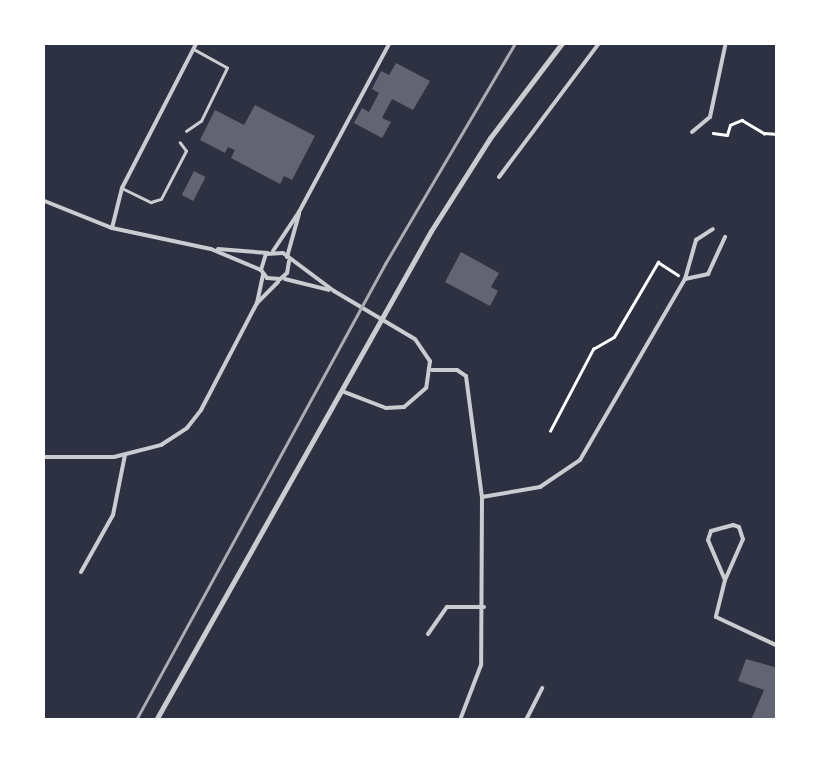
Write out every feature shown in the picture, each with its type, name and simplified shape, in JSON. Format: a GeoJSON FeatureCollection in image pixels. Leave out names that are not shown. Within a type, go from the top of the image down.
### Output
{"type":"FeatureCollection","features":[{"type":"Feature","properties":{"kind":"street"},"geometry":{"type":"LineString","coordinates":[[112,228],[122,188],[197,42]]}},
{"type":"Feature","properties":{"kind":"street"},"geometry":{"type":"LineString","coordinates":[[257,303],[270,252],[299,212],[390,42]]}},
{"type":"Feature","properties":{"kind":"street"},"geometry":{"type":"LineString","coordinates":[[156,720],[344,392],[398,285],[457,188],[563,42]]}},
{"type":"Feature","properties":{"kind":"street"},"geometry":{"type":"LineString","coordinates":[[500,177],[600,42]]}},
{"type":"Feature","properties":{"kind":"street"},"geometry":{"type":"LineString","coordinates":[[692,132],[710,117],[726,42]]}},
{"type":"Feature","properties":{"kind":"street"},"geometry":{"type":"LineString","coordinates":[[42,200],[112,228],[211,249],[270,252],[288,259],[404,332],[427,354],[432,370],[422,395],[404,407],[386,408],[344,392]]}},
{"type":"Feature","properties":{"kind":"street"},"geometry":{"type":"LineString","coordinates":[[42,457],[125,454],[161,445],[195,418],[257,303],[281,279],[299,212]]}},
{"type":"Feature","properties":{"kind":"street"},"geometry":{"type":"LineString","coordinates":[[482,496],[540,487],[580,460],[685,279],[696,240],[713,229]]}},
{"type":"Feature","properties":{"kind":"street"},"geometry":{"type":"LineString","coordinates":[[685,279],[695,280],[708,274],[725,237]]}},
{"type":"Feature","properties":{"kind":"street"},"geometry":{"type":"LineString","coordinates":[[211,249],[281,279],[334,291]]}},
{"type":"Feature","properties":{"kind":"street"},"geometry":{"type":"LineString","coordinates":[[432,370],[456,370],[466,376],[482,496],[481,665],[460,720]]}},
{"type":"Feature","properties":{"kind":"street"},"geometry":{"type":"LineString","coordinates":[[81,572],[113,515],[125,454]]}},
{"type":"Feature","properties":{"kind":"street"},"geometry":{"type":"LineString","coordinates":[[725,580],[708,540],[711,531],[733,525],[739,527],[743,539],[725,580],[716,617],[778,646]]}},
{"type":"Feature","properties":{"kind":"street"},"geometry":{"type":"LineString","coordinates":[[428,634],[447,606],[484,607]]}},
{"type":"Feature","properties":{"kind":"street"},"geometry":{"type":"LineString","coordinates":[[526,720],[542,688]]}},
{"type":"Feature","properties":{"kind":"lane"},"geometry":{"type":"LineString","coordinates":[[186,131],[193,131],[201,121],[227,68],[193,50]]}},
{"type":"Feature","properties":{"kind":"lane"},"geometry":{"type":"LineString","coordinates":[[122,188],[152,202],[160,200],[186,151],[180,143]]}},
{"type":"Feature","properties":{"kind":"path"},"geometry":{"type":"LineString","coordinates":[[713,133],[726,136],[730,125],[742,120],[764,133],[778,134]]}},
{"type":"Feature","properties":{"kind":"path"},"geometry":{"type":"LineString","coordinates":[[550,432],[593,348],[614,337],[658,262],[685,279]]}},
{"type":"Feature","properties":{"kind":"building"},"geometry":{"type":"Polygon","coordinates":[[[396,63],[430,81],[413,110],[392,99],[382,118],[391,122],[382,138],[354,123],[362,108],[369,112],[379,93],[372,89],[381,71],[389,75],[396,63]]]}},
{"type":"Feature","properties":{"kind":"building"},"geometry":{"type":"Polygon","coordinates":[[[255,105],[315,136],[292,180],[284,176],[280,184],[231,158],[235,150],[228,147],[225,153],[200,140],[215,110],[244,125],[255,105]]]}},
{"type":"Feature","properties":{"kind":"building"},"geometry":{"type":"Polygon","coordinates":[[[194,171],[206,177],[193,201],[182,195],[194,171]]]}},
{"type":"Feature","properties":{"kind":"building"},"geometry":{"type":"Polygon","coordinates":[[[461,252],[499,273],[491,287],[498,291],[490,306],[445,282],[461,252]]]}},
{"type":"Feature","properties":{"kind":"building"},"geometry":{"type":"Polygon","coordinates":[[[746,659],[778,668],[778,720],[751,720],[764,690],[738,681],[746,659]]]}},
{"type":"Feature","properties":{"kind":"tram line"},"geometry":{"type":"LineString","coordinates":[[136,720],[385,264],[516,42]]}}]}
